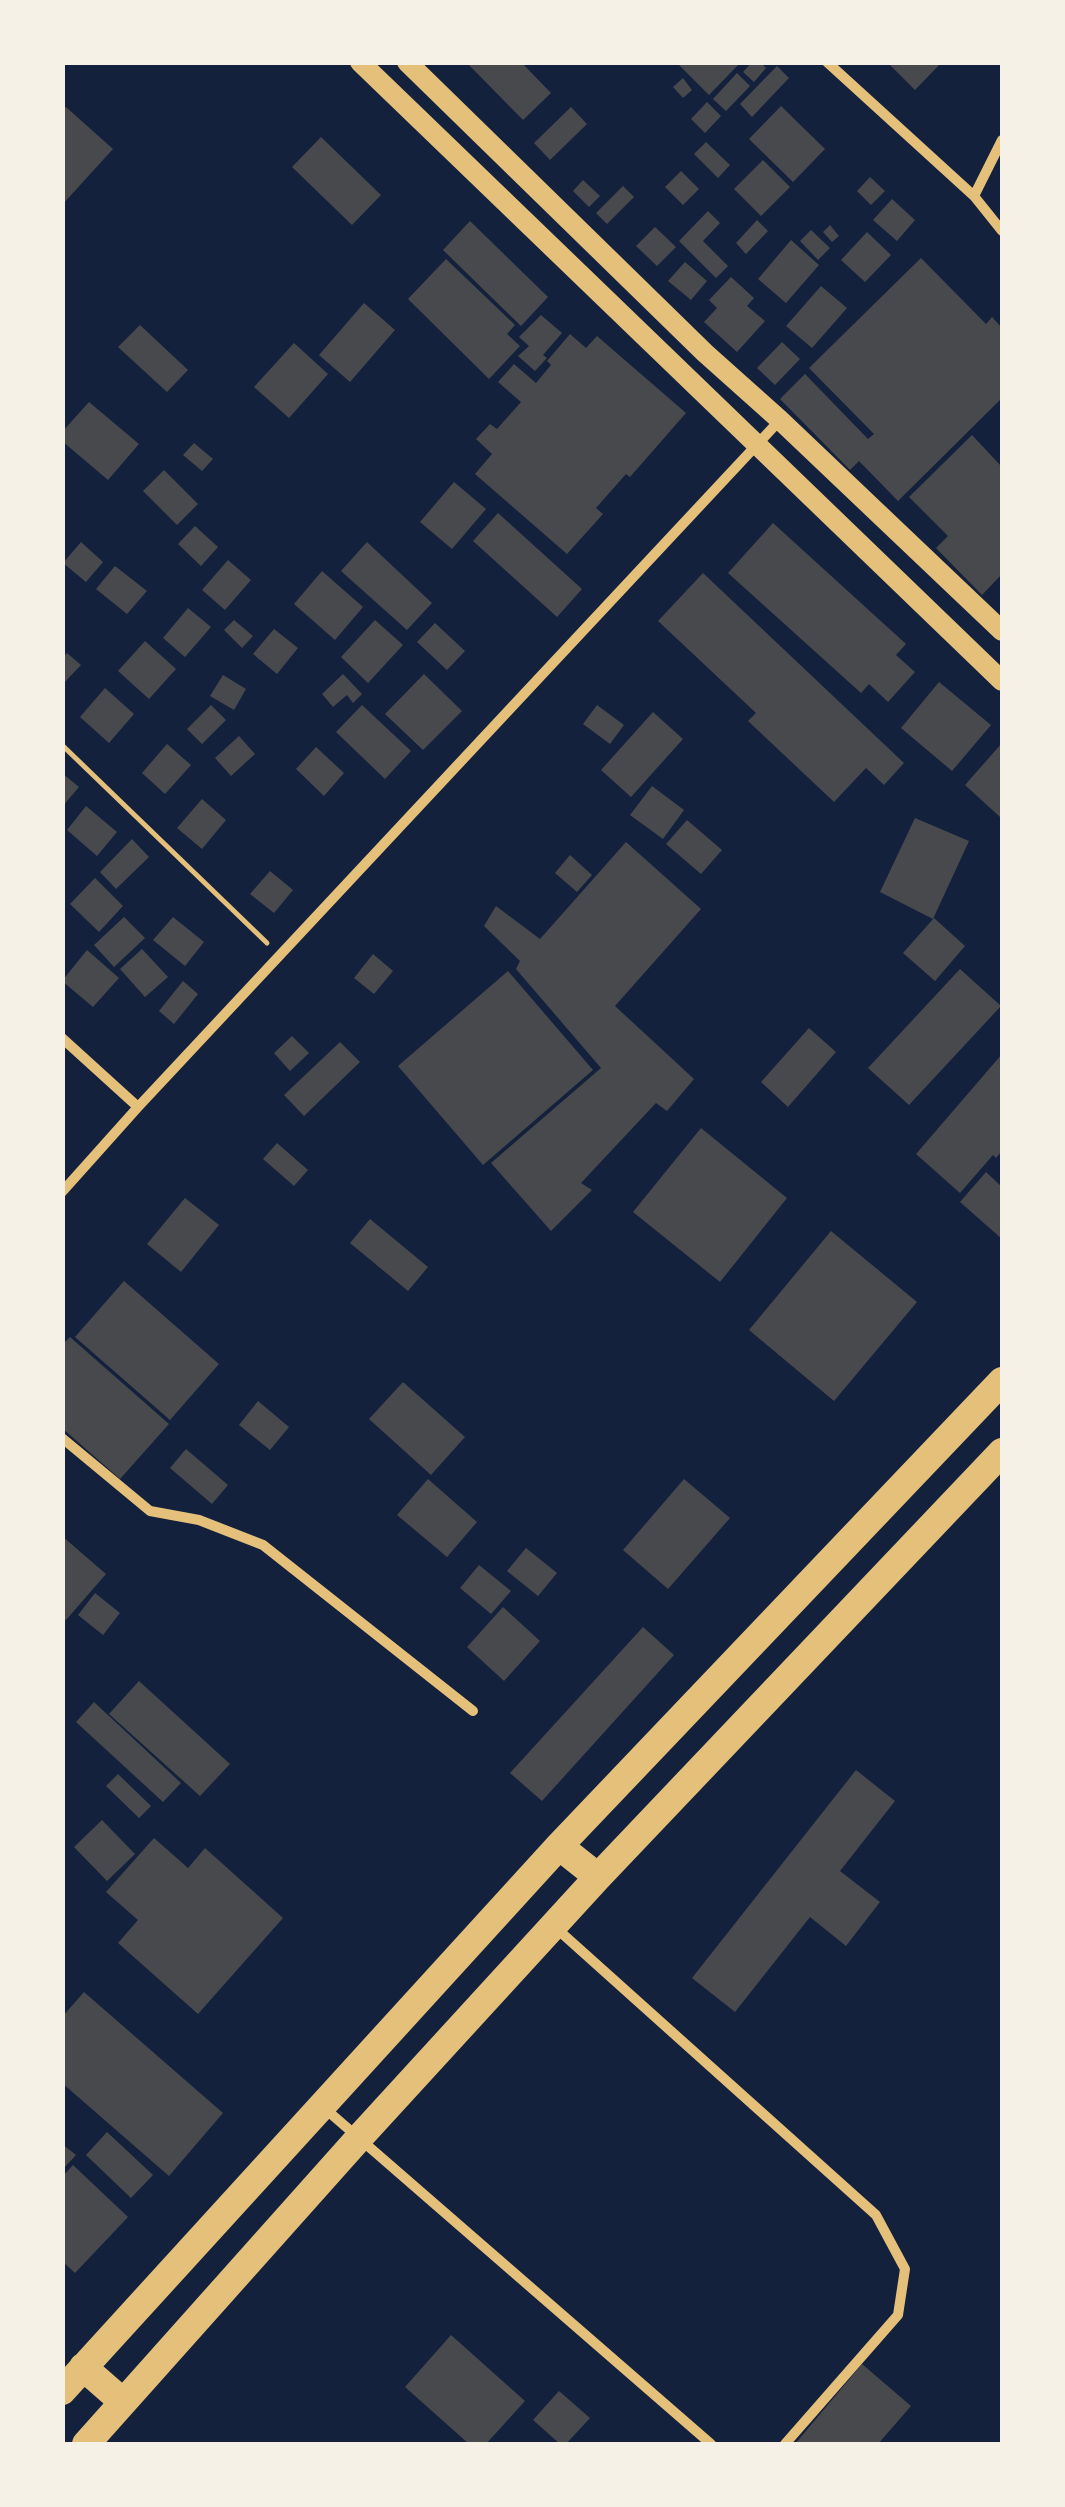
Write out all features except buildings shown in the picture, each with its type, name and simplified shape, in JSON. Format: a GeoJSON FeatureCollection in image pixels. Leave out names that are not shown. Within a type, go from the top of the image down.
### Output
{"type":"FeatureCollection","features":[{"type":"Feature","properties":{"kind":"highway"},"geometry":{"type":"LineString","coordinates":[[62,2392],[560,1846],[1002,1382]]}},
{"type":"Feature","properties":{"kind":"highway"},"geometry":{"type":"LineString","coordinates":[[86,2444],[598,1877],[1002,1452]]}},
{"type":"Feature","properties":{"kind":"highway"},"geometry":{"type":"LineString","coordinates":[[560,1846],[598,1877]]}},
{"type":"Feature","properties":{"kind":"highway"},"geometry":{"type":"LineString","coordinates":[[83,2368],[123,2402]]}},
{"type":"Feature","properties":{"kind":"main road"},"geometry":{"type":"LineString","coordinates":[[360,62],[1002,681]]}},
{"type":"Feature","properties":{"kind":"main road"},"geometry":{"type":"LineString","coordinates":[[408,62],[705,354],[1002,631]]}},
{"type":"Feature","properties":{"kind":"street"},"geometry":{"type":"LineString","coordinates":[[828,62],[974,196],[1002,232]]}},
{"type":"Feature","properties":{"kind":"street"},"geometry":{"type":"LineString","coordinates":[[974,196],[1002,140]]}},
{"type":"Feature","properties":{"kind":"street"},"geometry":{"type":"LineString","coordinates":[[62,1192],[780,420]]}},
{"type":"Feature","properties":{"kind":"street"},"geometry":{"type":"LineString","coordinates":[[62,1038],[138,1107]]}},
{"type":"Feature","properties":{"kind":"street"},"geometry":{"type":"LineString","coordinates":[[62,1438],[150,1511],[198,1520],[263,1545],[473,1711]]}},
{"type":"Feature","properties":{"kind":"street"},"geometry":{"type":"LineString","coordinates":[[554,1926],[876,2215],[905,2269],[898,2315],[786,2444]]}},
{"type":"Feature","properties":{"kind":"street"},"geometry":{"type":"LineString","coordinates":[[321,2106],[711,2444]]}},
{"type":"Feature","properties":{"kind":"path"},"geometry":{"type":"LineString","coordinates":[[62,745],[280,955]]}}]}
